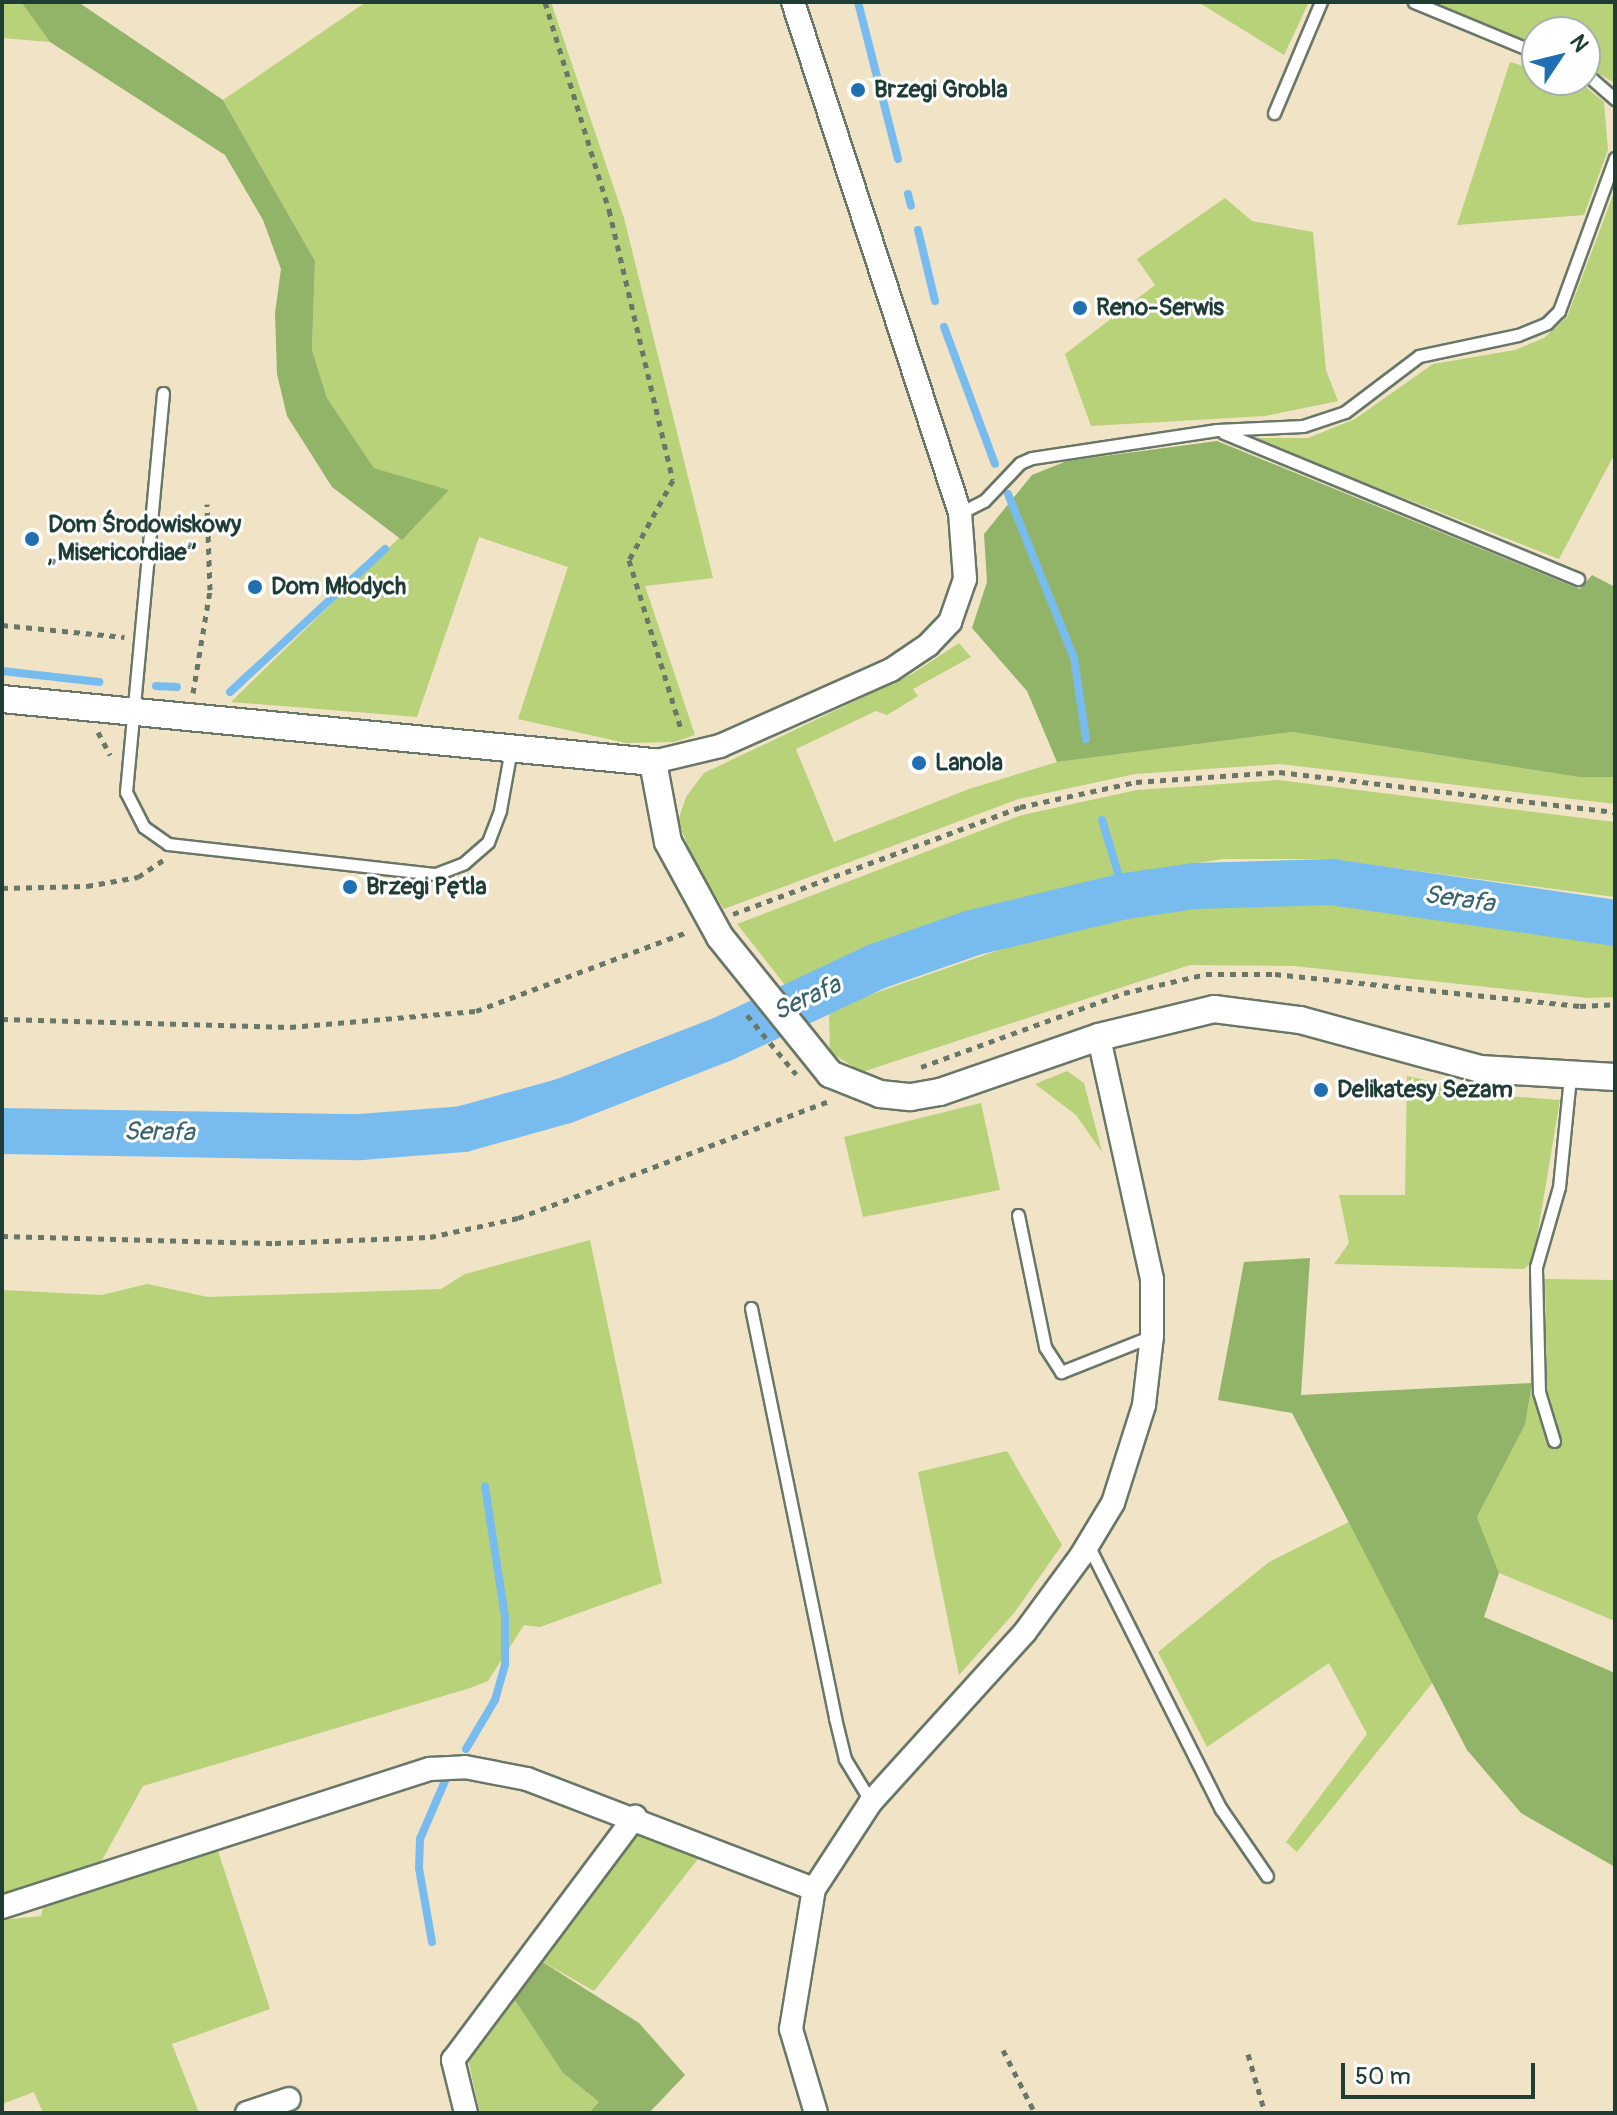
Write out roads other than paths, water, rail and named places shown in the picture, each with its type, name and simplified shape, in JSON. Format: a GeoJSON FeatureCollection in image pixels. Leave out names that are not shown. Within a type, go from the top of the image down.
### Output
{"type":"FeatureCollection","features":[{"type":"Feature","properties":{"kind":"street"},"geometry":{"type":"LineString","coordinates":[[3,698],[653,762],[689,756],[891,670],[928,645],[950,622],[962,595],[965,579],[960,513],[793,2]]}},
{"type":"Feature","properties":{"kind":"street"},"geometry":{"type":"LineString","coordinates":[[653,762],[668,842],[723,927],[818,1061],[860,1089],[894,1097],[926,1096],[1099,1037],[1191,1012],[1240,1009],[1300,1020],[1480,1069],[1570,1077],[1615,1077]]}},
{"type":"Feature","properties":{"kind":"street"},"geometry":{"type":"LineString","coordinates":[[816,2113],[791,2029],[814,1889],[871,1802],[1025,1632],[1088,1545],[1113,1503],[1144,1405],[1152,1336],[1152,1279],[1099,1037]]}},
{"type":"Feature","properties":{"kind":"street"},"geometry":{"type":"LineString","coordinates":[[2,1907],[430,1769],[465,1767],[527,1779],[635,1817],[814,1889]]}},
{"type":"Feature","properties":{"kind":"street"},"geometry":{"type":"LineString","coordinates":[[466,2113],[453,2060],[635,1817]]}},
{"type":"Feature","properties":{"kind":"street"},"geometry":{"type":"LineString","coordinates":[[247,2113],[289,2099]]}},
{"type":"Feature","properties":{"kind":"lane"},"geometry":{"type":"LineString","coordinates":[[1274,113],[1321,2]]}},
{"type":"Feature","properties":{"kind":"lane"},"geometry":{"type":"LineString","coordinates":[[1414,2],[1521,46]]}},
{"type":"Feature","properties":{"kind":"lane"},"geometry":{"type":"LineString","coordinates":[[960,513],[984,501],[1020,463],[1032,458],[1217,430],[1303,426],[1328,419],[1419,356],[1518,335],[1547,323],[1559,311],[1615,158]]}},
{"type":"Feature","properties":{"kind":"lane"},"geometry":{"type":"LineString","coordinates":[[163,393],[131,711],[126,792],[144,827],[168,844],[423,872],[451,870],[488,842],[500,810],[511,749]]}},
{"type":"Feature","properties":{"kind":"lane"},"geometry":{"type":"LineString","coordinates":[[1217,430],[1578,579]]}},
{"type":"Feature","properties":{"kind":"lane"},"geometry":{"type":"LineString","coordinates":[[1554,1441],[1539,1392],[1536,1267],[1559,1187],[1570,1077]]}},
{"type":"Feature","properties":{"kind":"lane"},"geometry":{"type":"LineString","coordinates":[[1018,1215],[1045,1347],[1061,1372],[1152,1336]]}},
{"type":"Feature","properties":{"kind":"lane"},"geometry":{"type":"LineString","coordinates":[[751,1308],[835,1718],[845,1759],[871,1802]]}},
{"type":"Feature","properties":{"kind":"lane"},"geometry":{"type":"LineString","coordinates":[[1088,1545],[1221,1809],[1267,1876]]}},
{"type":"Feature","properties":{"kind":"waterway"},"geometry":{"type":"LineString","coordinates":[[858,2],[898,159]]}},
{"type":"Feature","properties":{"kind":"waterway"},"geometry":{"type":"LineString","coordinates":[[908,194],[911,206]]}},
{"type":"Feature","properties":{"kind":"waterway"},"geometry":{"type":"LineString","coordinates":[[918,230],[935,301]]}},
{"type":"Feature","properties":{"kind":"waterway"},"geometry":{"type":"LineString","coordinates":[[944,327],[995,464]]}},
{"type":"Feature","properties":{"kind":"waterway"},"geometry":{"type":"LineString","coordinates":[[1008,494],[1074,658],[1086,739]]}},
{"type":"Feature","properties":{"kind":"waterway"},"geometry":{"type":"LineString","coordinates":[[230,692],[385,549]]}},
{"type":"Feature","properties":{"kind":"waterway"},"geometry":{"type":"LineString","coordinates":[[2,671],[99,682]]}},
{"type":"Feature","properties":{"kind":"waterway"},"geometry":{"type":"LineString","coordinates":[[156,686],[177,687]]}},
{"type":"Feature","properties":{"kind":"waterway"},"geometry":{"type":"LineString","coordinates":[[1102,820],[1125,896]]}},
{"type":"Feature","properties":{"kind":"waterway","name":"Serafa"},"geometry":{"type":"LineString","coordinates":[[2,1131],[360,1137],[463,1129],[564,1101],[723,1039],[875,967],[972,933],[1125,896],[1195,886],[1331,882],[1615,923]]}},
{"type":"Feature","properties":{"kind":"waterway"},"geometry":{"type":"LineString","coordinates":[[466,1749],[495,1700],[505,1664],[505,1617],[485,1487]]}},
{"type":"Feature","properties":{"kind":"waterway"},"geometry":{"type":"LineString","coordinates":[[432,1942],[419,1868],[420,1839],[445,1781]]}},
{"type":"Feature","properties":{"kind":"place","name":"Brzegi Grobla"},"geometry":{"type":"Point","coordinates":[858,90]}},
{"type":"Feature","properties":{"kind":"place","name":"Reno-Serwis"},"geometry":{"type":"Point","coordinates":[1080,308]}},
{"type":"Feature","properties":{"kind":"place","name":"Dom Środowiskowy „Misericordiae”"},"geometry":{"type":"Point","coordinates":[32,539]}},
{"type":"Feature","properties":{"kind":"place","name":"Dom Młodych"},"geometry":{"type":"Point","coordinates":[255,587]}},
{"type":"Feature","properties":{"kind":"place","name":"Lanola"},"geometry":{"type":"Point","coordinates":[919,763]}},
{"type":"Feature","properties":{"kind":"place","name":"Brzegi Pętla"},"geometry":{"type":"Point","coordinates":[350,887]}},
{"type":"Feature","properties":{"kind":"place","name":"Delikatesy Sezam"},"geometry":{"type":"Point","coordinates":[1321,1090]}}]}
